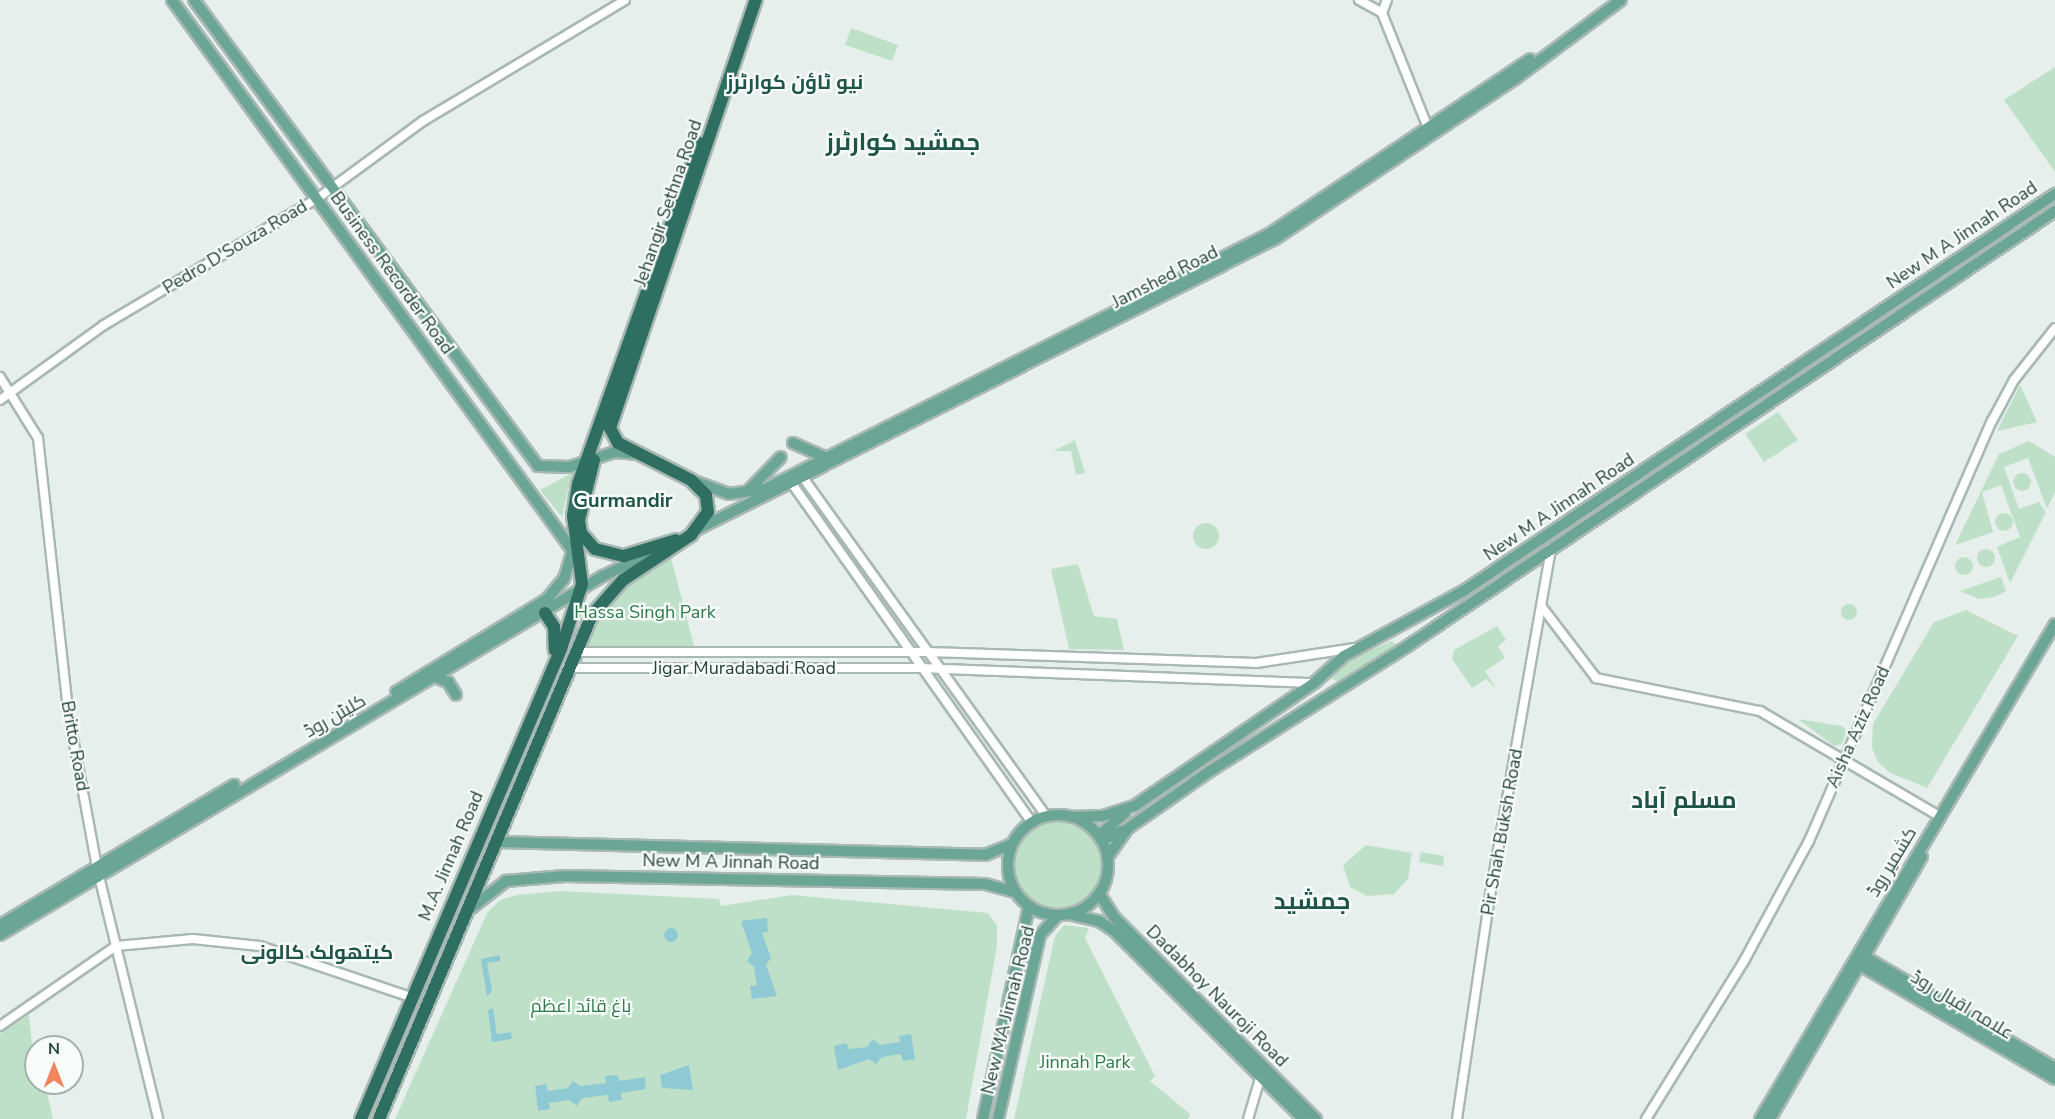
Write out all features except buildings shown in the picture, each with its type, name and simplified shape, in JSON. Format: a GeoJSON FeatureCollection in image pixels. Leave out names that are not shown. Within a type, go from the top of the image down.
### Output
{"type":"FeatureCollection","features":[{"type":"Feature","properties":{"kind":"highway","name":"Jehangir Sethna Road"},"geometry":{"type":"LineString","coordinates":[[608,417],[749,0]]}},
{"type":"Feature","properties":{"kind":"highway","name":"Jehangir Sethna Road"},"geometry":{"type":"LineString","coordinates":[[608,417],[756,0]]}},
{"type":"Feature","properties":{"kind":"highway"},"geometry":{"type":"LineString","coordinates":[[608,417],[618,443],[691,480],[709,503],[693,533],[624,556],[608,554],[581,533],[579,497],[591,458],[608,417]]}},
{"type":"Feature","properties":{"kind":"highway","name":"M.A. Jinnah Road"},"geometry":{"type":"LineString","coordinates":[[379,1119],[461,920],[473,881],[575,608],[580,592],[577,535],[579,497]]}},
{"type":"Feature","properties":{"kind":"highway","name":"M.A. Jinnah Road"},"geometry":{"type":"LineString","coordinates":[[361,1119],[411,998],[473,881],[498,842],[567,668],[592,615],[623,580],[693,533]]}},
{"type":"Feature","properties":{"kind":"highway"},"geometry":{"type":"LineString","coordinates":[[545,613],[557,638],[552,669]]}},
{"type":"Feature","properties":{"kind":"main road","name":"Business Recorder Road"},"geometry":{"type":"LineString","coordinates":[[172,0],[573,550],[580,569]]}},
{"type":"Feature","properties":{"kind":"main road","name":"Business Recorder Road"},"geometry":{"type":"LineString","coordinates":[[194,0],[538,466],[556,469],[591,458],[642,456]]}},
{"type":"Feature","properties":{"kind":"main road","name":"Jamshed Road"},"geometry":{"type":"LineString","coordinates":[[801,476],[826,458],[1269,234],[1429,133],[1610,0]]}},
{"type":"Feature","properties":{"kind":"main road","name":"Jamshed Road"},"geometry":{"type":"LineString","coordinates":[[693,533],[801,476],[1275,239],[1621,0]]}},
{"type":"Feature","properties":{"kind":"main road","name":"New M A Jinnah Road"},"geometry":{"type":"LineString","coordinates":[[1071,817],[1129,809],[1314,683],[1357,648],[1465,590],[2055,194]]}},
{"type":"Feature","properties":{"kind":"main road","name":"New M A Jinnah Road"},"geometry":{"type":"LineString","coordinates":[[1107,858],[1127,829],[2055,211]]}},
{"type":"Feature","properties":{"kind":"main road"},"geometry":{"type":"LineString","coordinates":[[793,443],[826,458]]}},
{"type":"Feature","properties":{"kind":"main road"},"geometry":{"type":"LineString","coordinates":[[691,480],[740,495],[781,457]]}},
{"type":"Feature","properties":{"kind":"main road","name":"Jamshed Road"},"geometry":{"type":"LineString","coordinates":[[740,495],[790,482]]}},
{"type":"Feature","properties":{"kind":"main road","name":"کلیٹن روڈ"},"geometry":{"type":"LineString","coordinates":[[0,925],[98,872],[580,592],[693,533]]}},
{"type":"Feature","properties":{"kind":"main road","name":"کلیٹن روڈ"},"geometry":{"type":"LineString","coordinates":[[0,935],[98,872],[547,599],[564,579],[577,535]]}},
{"type":"Feature","properties":{"kind":"main road","name":"کشمیر روڈ"},"geometry":{"type":"LineString","coordinates":[[1770,1119],[1857,958],[1939,816],[2055,624]]}},
{"type":"Feature","properties":{"kind":"main road","name":"کشمیر روڈ"},"geometry":{"type":"LineString","coordinates":[[1760,1119],[2055,636]]}},
{"type":"Feature","properties":{"kind":"main road"},"geometry":{"type":"LineString","coordinates":[[435,676],[448,682],[456,695]]}},
{"type":"Feature","properties":{"kind":"main road"},"geometry":{"type":"LineString","coordinates":[[1127,829],[1109,837],[1103,832],[1129,809]]}},
{"type":"Feature","properties":{"kind":"main road"},"geometry":{"type":"LineString","coordinates":[[1063,915],[1099,893],[1107,858],[1095,832],[1071,817],[1046,816],[1032,822],[1012,844],[1008,869],[1015,892],[1029,906],[1063,915],[1105,923],[1303,1119]]}},
{"type":"Feature","properties":{"kind":"main road","name":"New M A Jinnah Road"},"geometry":{"type":"LineString","coordinates":[[498,842],[537,847],[985,855],[1012,844]]}},
{"type":"Feature","properties":{"kind":"main road","name":"New M A Jinnah Road"},"geometry":{"type":"LineString","coordinates":[[473,881],[498,884],[544,877],[636,876],[985,884],[1015,892]]}},
{"type":"Feature","properties":{"kind":"main road"},"geometry":{"type":"LineString","coordinates":[[461,920],[498,884]]}},
{"type":"Feature","properties":{"kind":"main road","name":"Dadabhoy Nauroji Road"},"geometry":{"type":"LineString","coordinates":[[1099,893],[1114,917],[1316,1119]]}},
{"type":"Feature","properties":{"kind":"main road"},"geometry":{"type":"LineString","coordinates":[[984,1119],[1029,906]]}},
{"type":"Feature","properties":{"kind":"main road","name":"New MA Jinnah Road"},"geometry":{"type":"LineString","coordinates":[[998,1119],[1040,935],[1063,915]]}},
{"type":"Feature","properties":{"kind":"main road","name":"علامہ اقبال روڈ"},"geometry":{"type":"LineString","coordinates":[[1857,958],[2055,1068]]}},
{"type":"Feature","properties":{"kind":"main road","name":"علامہ اقبال روڈ"},"geometry":{"type":"LineString","coordinates":[[1857,958],[2055,1079]]}},
{"type":"Feature","properties":{"kind":"street","name":"Pedro D'Souza Road"},"geometry":{"type":"LineString","coordinates":[[0,400],[104,325],[318,198],[423,121],[625,0]]}},
{"type":"Feature","properties":{"kind":"street"},"geometry":{"type":"LineString","coordinates":[[1359,0],[1382,13],[1429,133]]}},
{"type":"Feature","properties":{"kind":"street"},"geometry":{"type":"LineString","coordinates":[[1382,13],[1387,0]]}},
{"type":"Feature","properties":{"kind":"street","name":"Aisha Aziz Road"},"geometry":{"type":"LineString","coordinates":[[1646,1119],[1744,962],[1809,841],[1992,421],[2014,380],[2055,328]]}},
{"type":"Feature","properties":{"kind":"street","name":"Britto Road"},"geometry":{"type":"LineString","coordinates":[[0,377],[11,391],[38,438],[68,711],[98,872],[158,1119]]}},
{"type":"Feature","properties":{"kind":"street"},"geometry":{"type":"LineString","coordinates":[[801,476],[1046,816]]}},
{"type":"Feature","properties":{"kind":"street"},"geometry":{"type":"LineString","coordinates":[[790,482],[909,653],[1032,822]]}},
{"type":"Feature","properties":{"kind":"street","name":"Pir Shah Buksh Road"},"geometry":{"type":"LineString","coordinates":[[1457,1119],[1490,895],[1551,546]]}},
{"type":"Feature","properties":{"kind":"street"},"geometry":{"type":"LineString","coordinates":[[1542,607],[1596,678],[1760,711],[1939,816]]}},
{"type":"Feature","properties":{"kind":"street","name":"Jigar Muradabadi Road"},"geometry":{"type":"LineString","coordinates":[[574,652],[928,652],[1256,663],[1357,648]]}},
{"type":"Feature","properties":{"kind":"street","name":"Jigar Muradabadi Road"},"geometry":{"type":"LineString","coordinates":[[567,668],[920,668],[1314,683]]}},
{"type":"Feature","properties":{"kind":"street"},"geometry":{"type":"LineString","coordinates":[[0,1026],[116,946],[193,939],[260,946],[411,998]]}},
{"type":"Feature","properties":{"kind":"street"},"geometry":{"type":"LineString","coordinates":[[1248,1119],[1261,1075]]}},
{"type":"Feature","properties":{"kind":"green space"},"geometry":{"type":"Polygon","coordinates":[[[851,28],[898,45],[892,61],[845,45],[851,28]]]}},
{"type":"Feature","properties":{"kind":"green space"},"geometry":{"type":"Polygon","coordinates":[[[2055,67],[2055,172],[2004,100],[2055,67]]]}},
{"type":"Feature","properties":{"kind":"green space"},"geometry":{"type":"Polygon","coordinates":[[[2020,385],[2037,422],[1997,431],[2020,385]]]}},
{"type":"Feature","properties":{"kind":"green space"},"geometry":{"type":"Polygon","coordinates":[[[1778,412],[1798,440],[1764,462],[1745,434],[1778,412]]]}},
{"type":"Feature","properties":{"kind":"green space"},"geometry":{"type":"Polygon","coordinates":[[[1075,440],[1085,473],[1076,475],[1071,451],[1053,451],[1075,440]]]}},
{"type":"Feature","properties":{"kind":"green space"},"geometry":{"type":"Polygon","coordinates":[[[2029,441],[2055,457],[2055,492],[2047,509],[2028,458],[2004,467],[2019,509],[2039,502],[2046,512],[2010,583],[1997,547],[2020,537],[2001,485],[1982,492],[1993,532],[1955,545],[1999,454],[2029,441]]]}},
{"type":"Feature","properties":{"kind":"green space"},"geometry":{"type":"Polygon","coordinates":[[[572,473],[562,517],[540,490],[572,473]]]}},
{"type":"Feature","properties":{"kind":"green space"},"geometry":{"type":"Polygon","coordinates":[[[2022,473],[2028,476],[2031,482],[2028,488],[2022,491],[2016,488],[2013,482],[2016,476],[2022,473]]]}},
{"type":"Feature","properties":{"kind":"green space"},"geometry":{"type":"Polygon","coordinates":[[[2004,513],[2010,516],[2013,522],[2010,528],[2004,531],[1998,528],[1995,522],[1998,516],[2004,513]]]}},
{"type":"Feature","properties":{"kind":"green space"},"geometry":{"type":"Polygon","coordinates":[[[1206,523],[1215,527],[1219,536],[1215,545],[1206,549],[1197,545],[1193,536],[1197,527],[1206,523]]]}},
{"type":"Feature","properties":{"kind":"green space"},"geometry":{"type":"Polygon","coordinates":[[[1986,549],[1992,552],[1995,558],[1992,564],[1986,567],[1980,564],[1977,558],[1980,552],[1986,549]]]}},
{"type":"Feature","properties":{"kind":"green space","name":"Hassa Singh Park"},"geometry":{"type":"Polygon","coordinates":[[[669,550],[695,650],[574,652],[601,600],[669,550]]]}},
{"type":"Feature","properties":{"kind":"green space"},"geometry":{"type":"Polygon","coordinates":[[[1964,557],[1970,560],[1973,566],[1970,572],[1964,575],[1958,572],[1955,566],[1958,560],[1964,557]]]}},
{"type":"Feature","properties":{"kind":"green space"},"geometry":{"type":"Polygon","coordinates":[[[1078,564],[1094,616],[1117,619],[1124,650],[1069,649],[1051,569],[1078,564]]]}},
{"type":"Feature","properties":{"kind":"green space"},"geometry":{"type":"Polygon","coordinates":[[[2001,577],[2006,591],[1995,597],[1979,599],[1960,591],[2001,577]]]}},
{"type":"Feature","properties":{"kind":"green space"},"geometry":{"type":"Polygon","coordinates":[[[1846,604],[1852,604],[1857,612],[1855,618],[1846,620],[1841,615],[1841,609],[1846,604]]]}},
{"type":"Feature","properties":{"kind":"green space"},"geometry":{"type":"Polygon","coordinates":[[[1966,610],[2018,636],[1927,788],[1890,773],[1878,762],[1872,748],[1873,724],[1934,622],[1966,610]]]}},
{"type":"Feature","properties":{"kind":"green space"},"geometry":{"type":"Polygon","coordinates":[[[1497,626],[1506,640],[1498,646],[1505,658],[1485,671],[1496,688],[1486,679],[1472,688],[1452,659],[1454,650],[1497,626]]]}},
{"type":"Feature","properties":{"kind":"green space"},"geometry":{"type":"Polygon","coordinates":[[[1391,641],[1398,645],[1341,682],[1331,679],[1345,662],[1391,641]]]}},
{"type":"Feature","properties":{"kind":"green space"},"geometry":{"type":"Polygon","coordinates":[[[1798,719],[1842,726],[1847,731],[1842,744],[1834,746],[1798,719]]]}},
{"type":"Feature","properties":{"kind":"green space"},"geometry":{"type":"Polygon","coordinates":[[[1058,820],[1075,824],[1089,833],[1098,847],[1102,864],[1098,881],[1089,895],[1075,904],[1058,908],[1041,904],[1027,895],[1018,881],[1014,864],[1018,847],[1027,833],[1041,824],[1058,820]]]}},
{"type":"Feature","properties":{"kind":"green space"},"geometry":{"type":"Polygon","coordinates":[[[1366,845],[1412,853],[1408,879],[1394,894],[1367,896],[1350,887],[1343,865],[1366,845]]]}},
{"type":"Feature","properties":{"kind":"green space"},"geometry":{"type":"Polygon","coordinates":[[[1421,852],[1444,856],[1443,866],[1419,862],[1421,852]]]}},
{"type":"Feature","properties":{"kind":"green space","name":"باغ قائد اعظم"},"geometry":{"type":"Polygon","coordinates":[[[561,891],[719,899],[721,906],[792,895],[988,913],[997,926],[997,946],[966,1119],[395,1119],[487,913],[500,900],[517,895],[561,891]]]}},
{"type":"Feature","properties":{"kind":"green space","name":"Jinnah Park"},"geometry":{"type":"Polygon","coordinates":[[[1064,925],[1089,928],[1085,938],[1155,1076],[1150,1081],[1190,1114],[1188,1119],[1014,1119],[1055,936],[1064,925]]]}},
{"type":"Feature","properties":{"kind":"green space"},"geometry":{"type":"Polygon","coordinates":[[[29,1015],[31,1035],[24,1035],[24,1095],[48,1095],[53,1119],[0,1119],[0,1034],[29,1015]]]}},
{"type":"Feature","properties":{"kind":"water"},"geometry":{"type":"Polygon","coordinates":[[[767,918],[768,932],[762,933],[771,958],[766,965],[777,996],[752,999],[750,986],[757,985],[754,967],[747,961],[752,953],[741,921],[767,918]]]}},
{"type":"Feature","properties":{"kind":"water"},"geometry":{"type":"Polygon","coordinates":[[[671,928],[676,930],[678,935],[676,940],[671,942],[666,940],[664,935],[666,930],[671,928]]]}},
{"type":"Feature","properties":{"kind":"water"},"geometry":{"type":"Polygon","coordinates":[[[500,955],[500,961],[487,963],[492,991],[487,996],[481,959],[500,955]]]}},
{"type":"Feature","properties":{"kind":"water"},"geometry":{"type":"Polygon","coordinates":[[[493,1008],[497,1034],[511,1032],[512,1039],[492,1042],[488,1010],[493,1008]]]}},
{"type":"Feature","properties":{"kind":"water"},"geometry":{"type":"Polygon","coordinates":[[[911,1034],[915,1059],[903,1061],[901,1054],[882,1057],[876,1064],[869,1059],[838,1070],[834,1046],[847,1043],[848,1049],[867,1047],[873,1039],[880,1045],[900,1042],[899,1036],[911,1034]]]}},
{"type":"Feature","properties":{"kind":"water"},"geometry":{"type":"Polygon","coordinates":[[[689,1065],[693,1090],[662,1088],[660,1075],[689,1065]]]}},
{"type":"Feature","properties":{"kind":"water"},"geometry":{"type":"Polygon","coordinates":[[[618,1075],[619,1081],[645,1077],[646,1089],[621,1093],[622,1100],[609,1102],[608,1095],[582,1098],[577,1106],[569,1100],[549,1103],[550,1109],[538,1111],[535,1086],[546,1084],[548,1091],[568,1088],[573,1081],[580,1086],[606,1083],[605,1076],[618,1075]]]}},
{"type":"Feature","properties":{"kind":"district","name":"نیو ٹاؤن کوارٹرز"},"geometry":{"type":"Point","coordinates":[795,82]}},
{"type":"Feature","properties":{"kind":"district","name":"جمشید کوارٹرز"},"geometry":{"type":"Point","coordinates":[903,143]}},
{"type":"Feature","properties":{"kind":"district","name":"Gurmandir"},"geometry":{"type":"Point","coordinates":[623,500]}},
{"type":"Feature","properties":{"kind":"district","name":"مسلم آباد"},"geometry":{"type":"Point","coordinates":[1684,801]}},
{"type":"Feature","properties":{"kind":"district","name":"جمشید"},"geometry":{"type":"Point","coordinates":[1312,902]}},
{"type":"Feature","properties":{"kind":"district","name":"کیتھولک کالونی"},"geometry":{"type":"Point","coordinates":[317,952]}}]}
